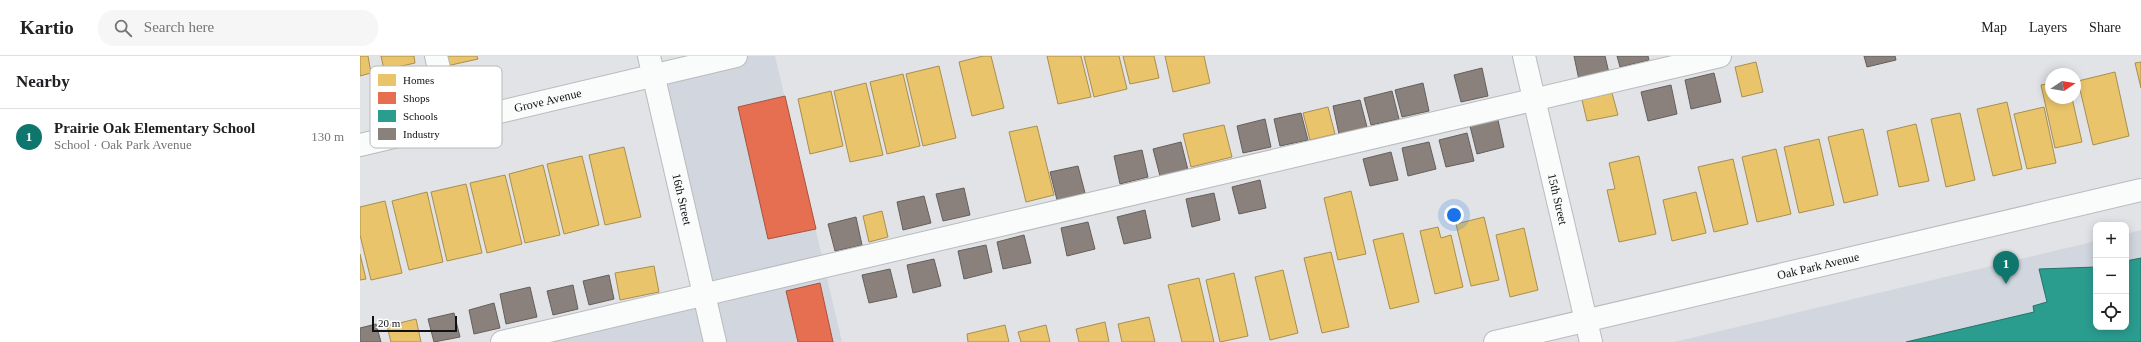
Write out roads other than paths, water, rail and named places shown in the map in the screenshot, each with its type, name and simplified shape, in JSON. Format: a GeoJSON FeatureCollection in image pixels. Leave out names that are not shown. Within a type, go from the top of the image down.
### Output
{"type":"FeatureCollection","features":[{"type":"Feature","properties":{"kind":"street"},"geometry":{"type":"LineString","coordinates":[[436,56],[438,66]]}},
{"type":"Feature","properties":{"kind":"street","name":"Grove Avenue"},"geometry":{"type":"LineString","coordinates":[[502,109],[651,66],[736,56]]}},
{"type":"Feature","properties":{"kind":"street","name":"15th Street"},"geometry":{"type":"LineString","coordinates":[[1524,56],[1591,342]]}},
{"type":"Feature","properties":{"kind":"street"},"geometry":{"type":"LineString","coordinates":[[502,342],[1720,56]]}},
{"type":"Feature","properties":{"kind":"street","name":"16th Street"},"geometry":{"type":"LineString","coordinates":[[651,66],[715,342]]}},
{"type":"Feature","properties":{"kind":"street","name":"Grove Avenue"},"geometry":{"type":"LineString","coordinates":[[360,145],[370,143]]}},
{"type":"Feature","properties":{"kind":"street","name":"Oak Park Avenue"},"geometry":{"type":"LineString","coordinates":[[1494,342],[2141,190]]}},
{"type":"Feature","properties":{"kind":"place","name":"Prairie Oak Elementary School"},"geometry":{"type":"Point","coordinates":[2006,284]}}]}
